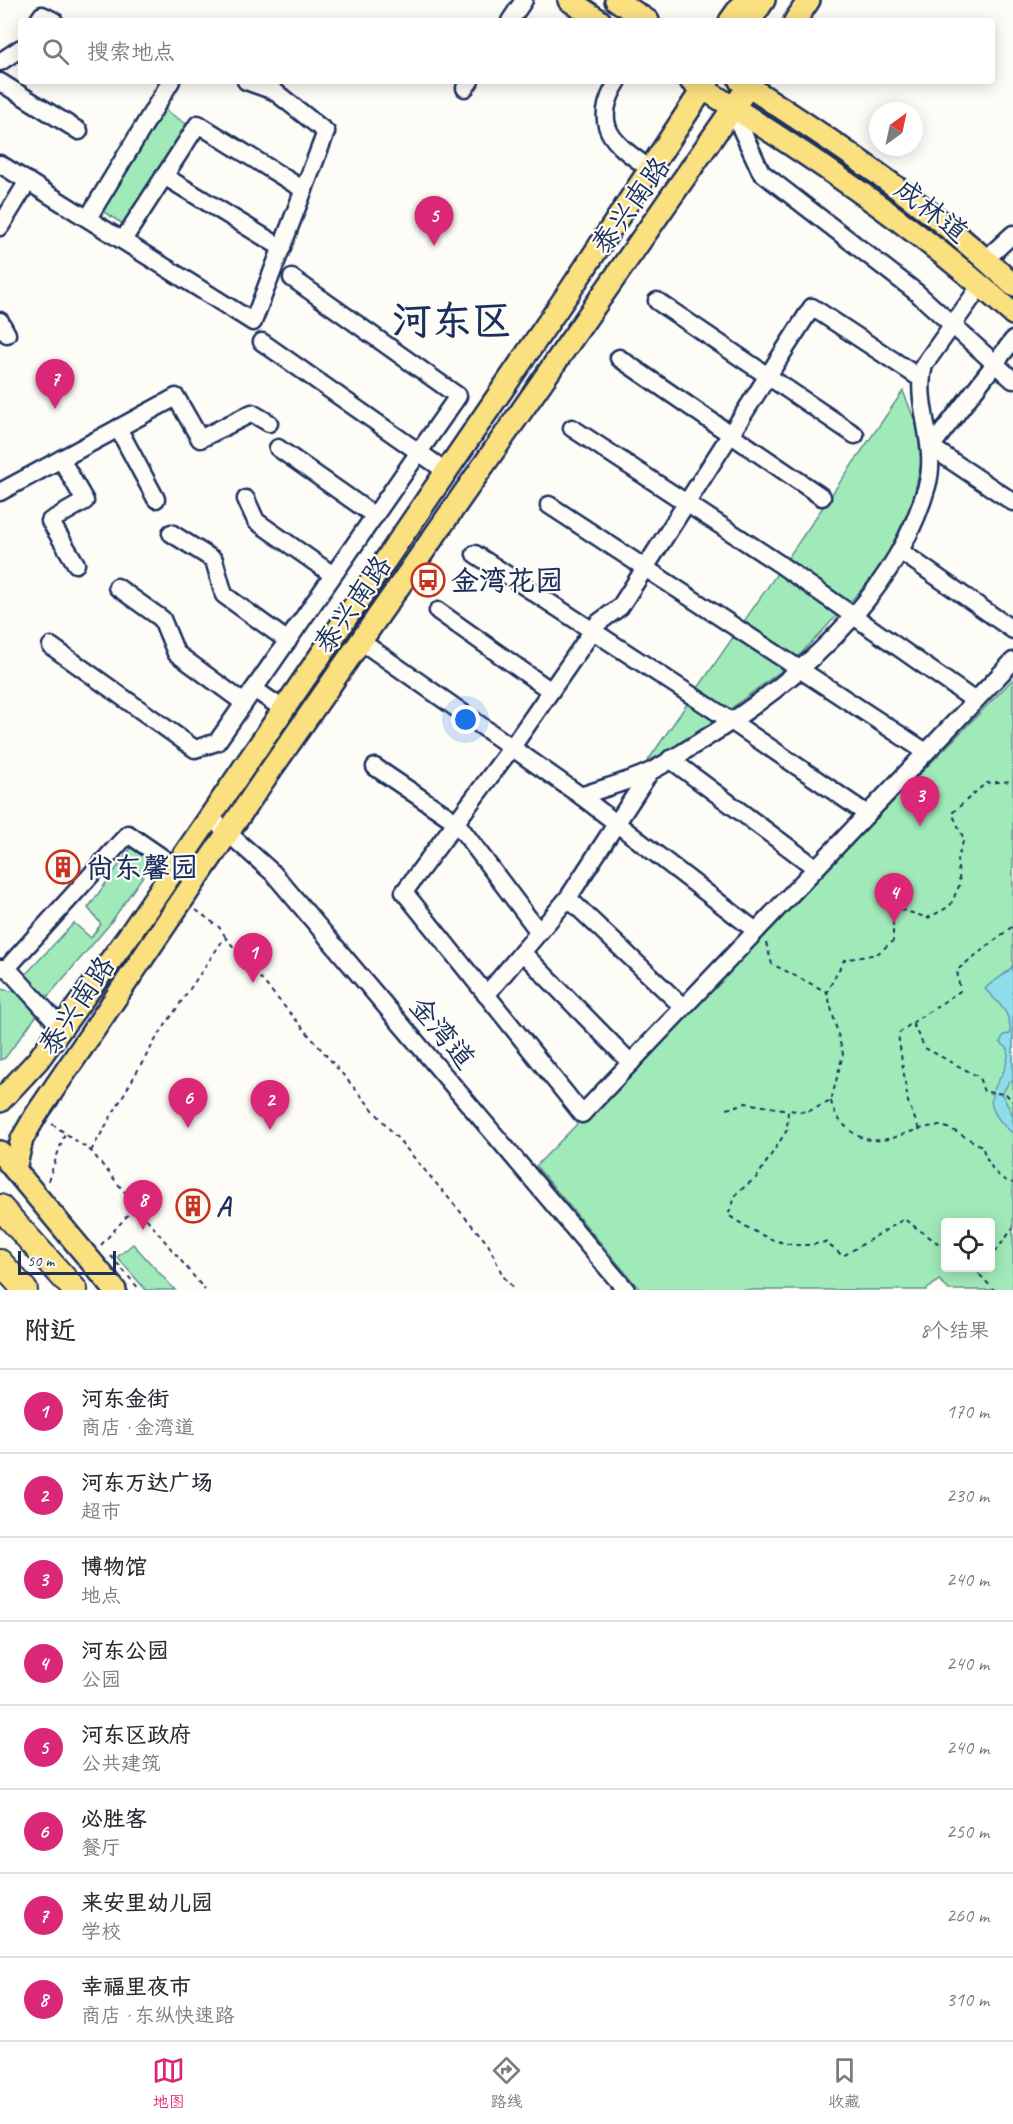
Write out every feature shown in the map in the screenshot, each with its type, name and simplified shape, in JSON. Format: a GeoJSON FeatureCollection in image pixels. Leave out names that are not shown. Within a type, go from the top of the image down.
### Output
{"type":"FeatureCollection","features":[{"type":"Feature","properties":{"kind":"highway"},"geometry":{"type":"LineString","coordinates":[[0,1207],[75,1290]]}},
{"type":"Feature","properties":{"kind":"highway"},"geometry":{"type":"LineString","coordinates":[[0,1262],[25,1290]]}},
{"type":"Feature","properties":{"kind":"main road"},"geometry":{"type":"LineString","coordinates":[[569,0],[596,18]]}},
{"type":"Feature","properties":{"kind":"main road"},"geometry":{"type":"LineString","coordinates":[[616,0],[643,18]]}},
{"type":"Feature","properties":{"kind":"main road"},"geometry":{"type":"LineString","coordinates":[[732,18],[745,0]]}},
{"type":"Feature","properties":{"kind":"main road"},"geometry":{"type":"LineString","coordinates":[[752,18],[764,0]]}},
{"type":"Feature","properties":{"kind":"main road"},"geometry":{"type":"LineString","coordinates":[[764,18],[777,0]]}},
{"type":"Feature","properties":{"kind":"main road"},"geometry":{"type":"LineString","coordinates":[[797,18],[809,0]]}},
{"type":"Feature","properties":{"kind":"main road","name":"泰兴南路"},"geometry":{"type":"LineString","coordinates":[[0,1101],[20,1082],[61,1027],[210,818],[447,472],[650,169],[700,84]]}},
{"type":"Feature","properties":{"kind":"main road","name":"成林道"},"geometry":{"type":"LineString","coordinates":[[700,84],[741,89],[913,201],[1013,285]]}},
{"type":"Feature","properties":{"kind":"main road","name":"泰兴南路"},"geometry":{"type":"LineString","coordinates":[[15,1169],[22,1139],[37,1114],[228,831],[362,642],[741,89]]}},
{"type":"Feature","properties":{"kind":"main road","name":"成林道"},"geometry":{"type":"LineString","coordinates":[[741,89],[774,135],[886,209],[981,285],[1013,314]]}},
{"type":"Feature","properties":{"kind":"main road"},"geometry":{"type":"LineString","coordinates":[[0,1152],[115,1290]]}},
{"type":"Feature","properties":{"kind":"street"},"geometry":{"type":"LineString","coordinates":[[512,18],[524,0]]}},
{"type":"Feature","properties":{"kind":"street"},"geometry":{"type":"LineString","coordinates":[[0,62],[18,50]]}},
{"type":"Feature","properties":{"kind":"street"},"geometry":{"type":"LineString","coordinates":[[0,82],[79,131]]}},
{"type":"Feature","properties":{"kind":"street"},"geometry":{"type":"LineString","coordinates":[[88,218],[169,84]]}},
{"type":"Feature","properties":{"kind":"street"},"geometry":{"type":"LineString","coordinates":[[0,164],[253,322],[326,132],[274,91],[254,84]]}},
{"type":"Feature","properties":{"kind":"street"},"geometry":{"type":"LineString","coordinates":[[617,84],[609,101],[605,120],[613,140],[650,169]]}},
{"type":"Feature","properties":{"kind":"street"},"geometry":{"type":"LineString","coordinates":[[741,89],[761,172],[916,292],[1013,380]]}},
{"type":"Feature","properties":{"kind":"street"},"geometry":{"type":"LineString","coordinates":[[123,240],[198,124],[304,190]]}},
{"type":"Feature","properties":{"kind":"street"},"geometry":{"type":"LineString","coordinates":[[164,176],[282,248]]}},
{"type":"Feature","properties":{"kind":"street"},"geometry":{"type":"LineString","coordinates":[[0,228],[28,181]]}},
{"type":"Feature","properties":{"kind":"street"},"geometry":{"type":"LineString","coordinates":[[986,260],[1013,234]]}},
{"type":"Feature","properties":{"kind":"street"},"geometry":{"type":"LineString","coordinates":[[51,646],[195,748],[217,742],[458,396],[292,278]]}},
{"type":"Feature","properties":{"kind":"street"},"geometry":{"type":"LineString","coordinates":[[581,796],[650,772],[731,721],[799,670],[863,606],[914,529],[928,483],[931,447],[920,378],[924,366],[981,285]]}},
{"type":"Feature","properties":{"kind":"street"},"geometry":{"type":"LineString","coordinates":[[657,301],[855,435]]}},
{"type":"Feature","properties":{"kind":"street"},"geometry":{"type":"LineString","coordinates":[[920,378],[812,307],[620,607],[598,623],[512,747],[404,892],[582,1114],[683,1008],[760,933],[816,868],[1013,660]]}},
{"type":"Feature","properties":{"kind":"street"},"geometry":{"type":"LineString","coordinates":[[931,447],[1013,340]]}},
{"type":"Feature","properties":{"kind":"street"},"geometry":{"type":"LineString","coordinates":[[262,342],[447,472]]}},
{"type":"Feature","properties":{"kind":"street"},"geometry":{"type":"LineString","coordinates":[[619,358],[822,497]]}},
{"type":"Feature","properties":{"kind":"street"},"geometry":{"type":"LineString","coordinates":[[0,492],[176,397],[200,439],[252,413],[269,423]]}},
{"type":"Feature","properties":{"kind":"street"},"geometry":{"type":"LineString","coordinates":[[118,428],[156,499]]}},
{"type":"Feature","properties":{"kind":"street"},"geometry":{"type":"LineString","coordinates":[[572,428],[778,563],[975,701]]}},
{"type":"Feature","properties":{"kind":"street"},"geometry":{"type":"LineString","coordinates":[[931,447],[1013,502]]}},
{"type":"Feature","properties":{"kind":"street"},"geometry":{"type":"LineString","coordinates":[[278,448],[375,516]]}},
{"type":"Feature","properties":{"kind":"street"},"geometry":{"type":"LineString","coordinates":[[62,459],[85,501],[50,521],[76,564]]}},
{"type":"Feature","properties":{"kind":"street"},"geometry":{"type":"LineString","coordinates":[[246,499],[256,521],[333,576]]}},
{"type":"Feature","properties":{"kind":"street"},"geometry":{"type":"LineString","coordinates":[[549,504],[644,569],[926,752]]}},
{"type":"Feature","properties":{"kind":"street"},"geometry":{"type":"LineString","coordinates":[[171,533],[214,560],[224,595],[288,641]]}},
{"type":"Feature","properties":{"kind":"street"},"geometry":{"type":"LineString","coordinates":[[900,551],[1013,630]]}},
{"type":"Feature","properties":{"kind":"street"},"geometry":{"type":"LineString","coordinates":[[476,554],[731,721],[867,814]]}},
{"type":"Feature","properties":{"kind":"street"},"geometry":{"type":"LineString","coordinates":[[117,587],[162,619],[176,653],[244,703]]}},
{"type":"Feature","properties":{"kind":"street"},"geometry":{"type":"LineString","coordinates":[[438,611],[551,691]]}},
{"type":"Feature","properties":{"kind":"street"},"geometry":{"type":"LineString","coordinates":[[362,642],[581,796],[615,825],[760,933]]}},
{"type":"Feature","properties":{"kind":"street"},"geometry":{"type":"LineString","coordinates":[[254,689],[283,709]]}},
{"type":"Feature","properties":{"kind":"street"},"geometry":{"type":"LineString","coordinates":[[670,759],[816,868]]}},
{"type":"Feature","properties":{"kind":"street"},"geometry":{"type":"LineString","coordinates":[[375,767],[456,822],[539,932]]}},
{"type":"Feature","properties":{"kind":"street"},"geometry":{"type":"LineString","coordinates":[[486,995],[567,898],[650,772]]}},
{"type":"Feature","properties":{"kind":"street","name":"金湾道"},"geometry":{"type":"LineString","coordinates":[[210,818],[228,831],[273,873],[626,1290]]}},
{"type":"Feature","properties":{"kind":"street"},"geometry":{"type":"LineString","coordinates":[[61,1027],[3,968],[128,834],[176,867]]}},
{"type":"Feature","properties":{"kind":"street"},"geometry":{"type":"LineString","coordinates":[[567,898],[683,1008]]}},
{"type":"Feature","properties":{"kind":"street"},"geometry":{"type":"LineString","coordinates":[[522,952],[631,1063]]}},
{"type":"Feature","properties":{"kind":"path"},"geometry":{"type":"LineString","coordinates":[[1013,781],[986,783],[952,813],[964,839],[957,860],[960,884],[950,906],[928,918],[893,907],[893,941],[877,954],[844,960],[827,992],[843,1054],[831,1101],[834,1113],[859,1138],[879,1141],[900,1137],[919,1129],[941,1126],[982,1146],[986,1160],[995,1172],[1013,1183]]}},
{"type":"Feature","properties":{"kind":"path"},"geometry":{"type":"LineString","coordinates":[[182,900],[219,927],[225,937],[488,1244],[503,1276],[515,1290]]}},
{"type":"Feature","properties":{"kind":"path"},"geometry":{"type":"LineString","coordinates":[[919,1129],[908,1102],[898,1034],[960,991],[957,970],[1013,926]]}},
{"type":"Feature","properties":{"kind":"path"},"geometry":{"type":"LineString","coordinates":[[760,933],[772,964],[827,992]]}},
{"type":"Feature","properties":{"kind":"path"},"geometry":{"type":"LineString","coordinates":[[91,1151],[156,1039],[225,937]]}},
{"type":"Feature","properties":{"kind":"path"},"geometry":{"type":"LineString","coordinates":[[912,1023],[925,1048],[979,1077],[984,1092],[1006,1094],[1013,1102]]}},
{"type":"Feature","properties":{"kind":"path"},"geometry":{"type":"LineString","coordinates":[[727,1109],[746,1103],[807,1112],[831,1101]]}},
{"type":"Feature","properties":{"kind":"path"},"geometry":{"type":"LineString","coordinates":[[788,1110],[787,1130],[757,1177],[737,1193],[728,1215],[777,1242],[806,1247],[825,1242],[843,1256],[904,1219],[941,1246]]}},
{"type":"Feature","properties":{"kind":"path"},"geometry":{"type":"LineString","coordinates":[[37,1114],[91,1151],[205,1290]]}},
{"type":"Feature","properties":{"kind":"path"},"geometry":{"type":"LineString","coordinates":[[48,1181],[65,1133]]}},
{"type":"Feature","properties":{"kind":"path"},"geometry":{"type":"LineString","coordinates":[[104,1248],[100,1243],[136,1206]]}},
{"type":"Feature","properties":{"kind":"path"},"geometry":{"type":"LineString","coordinates":[[995,1251],[1013,1228]]}},
{"type":"Feature","properties":{"kind":"path"},"geometry":{"type":"LineString","coordinates":[[108,1253],[140,1290]]}},
{"type":"Feature","properties":{"kind":"path"},"geometry":{"type":"LineString","coordinates":[[976,1272],[994,1290]]}},
{"type":"Feature","properties":{"kind":"green space"},"geometry":{"type":"Polygon","coordinates":[[[164,109],[192,128],[128,227],[102,211],[164,109]]]}},
{"type":"Feature","properties":{"kind":"green space"},"geometry":{"type":"Polygon","coordinates":[[[903,391],[925,446],[912,504],[880,570],[793,662],[685,743],[647,762],[903,391]]]}},
{"type":"Feature","properties":{"kind":"green space"},"geometry":{"type":"Polygon","coordinates":[[[1013,679],[1013,1290],[949,1290],[939,1280],[926,1290],[640,1290],[536,1166],[1013,679]]]}},
{"type":"Feature","properties":{"kind":"green space"},"geometry":{"type":"Polygon","coordinates":[[[131,848],[152,863],[109,925],[44,1001],[24,976],[74,923],[91,938],[101,924],[88,908],[131,848]]]}},
{"type":"Feature","properties":{"kind":"green space"},"geometry":{"type":"Polygon","coordinates":[[[0,989],[17,992],[37,1015],[5,1058],[0,1060],[0,989]]]}},
{"type":"Feature","properties":{"kind":"green space"},"geometry":{"type":"Polygon","coordinates":[[[133,1244],[175,1290],[146,1290],[117,1257],[133,1244]]]}},
{"type":"Feature","properties":{"kind":"water"},"geometry":{"type":"Polygon","coordinates":[[[1013,965],[1013,1081],[1009,1082],[1002,1094],[1013,1116],[1013,1132],[1011,1132],[998,1119],[992,1108],[994,1089],[1007,1061],[1008,1049],[1000,1042],[1004,1035],[1010,1034],[1009,1020],[1004,1009],[985,989],[1013,965]]]}},
{"type":"Feature","properties":{"kind":"place","name":"河东区政府"},"geometry":{"type":"Point","coordinates":[434,246]}},
{"type":"Feature","properties":{"kind":"place","name":"来安里幼儿园"},"geometry":{"type":"Point","coordinates":[55,409]}},
{"type":"Feature","properties":{"kind":"place","name":"金湾花园"},"geometry":{"type":"Point","coordinates":[428,580]}},
{"type":"Feature","properties":{"kind":"place","name":"博物馆"},"geometry":{"type":"Point","coordinates":[920,826]}},
{"type":"Feature","properties":{"kind":"place","name":"尚东馨园"},"geometry":{"type":"Point","coordinates":[63,867]}},
{"type":"Feature","properties":{"kind":"place","name":"河东公园"},"geometry":{"type":"Point","coordinates":[894,923]}},
{"type":"Feature","properties":{"kind":"place","name":"河东金街"},"geometry":{"type":"Point","coordinates":[253,983]}},
{"type":"Feature","properties":{"kind":"place","name":"必胜客"},"geometry":{"type":"Point","coordinates":[188,1128]}},
{"type":"Feature","properties":{"kind":"place","name":"河东万达广场"},"geometry":{"type":"Point","coordinates":[270,1130]}},
{"type":"Feature","properties":{"kind":"place","name":"A"},"geometry":{"type":"Point","coordinates":[193,1206]}},
{"type":"Feature","properties":{"kind":"place","name":"幸福里夜市"},"geometry":{"type":"Point","coordinates":[143,1230]}},
{"type":"Feature","properties":{"kind":"district","name":"河东区"},"geometry":{"type":"Point","coordinates":[452,320]}}]}
